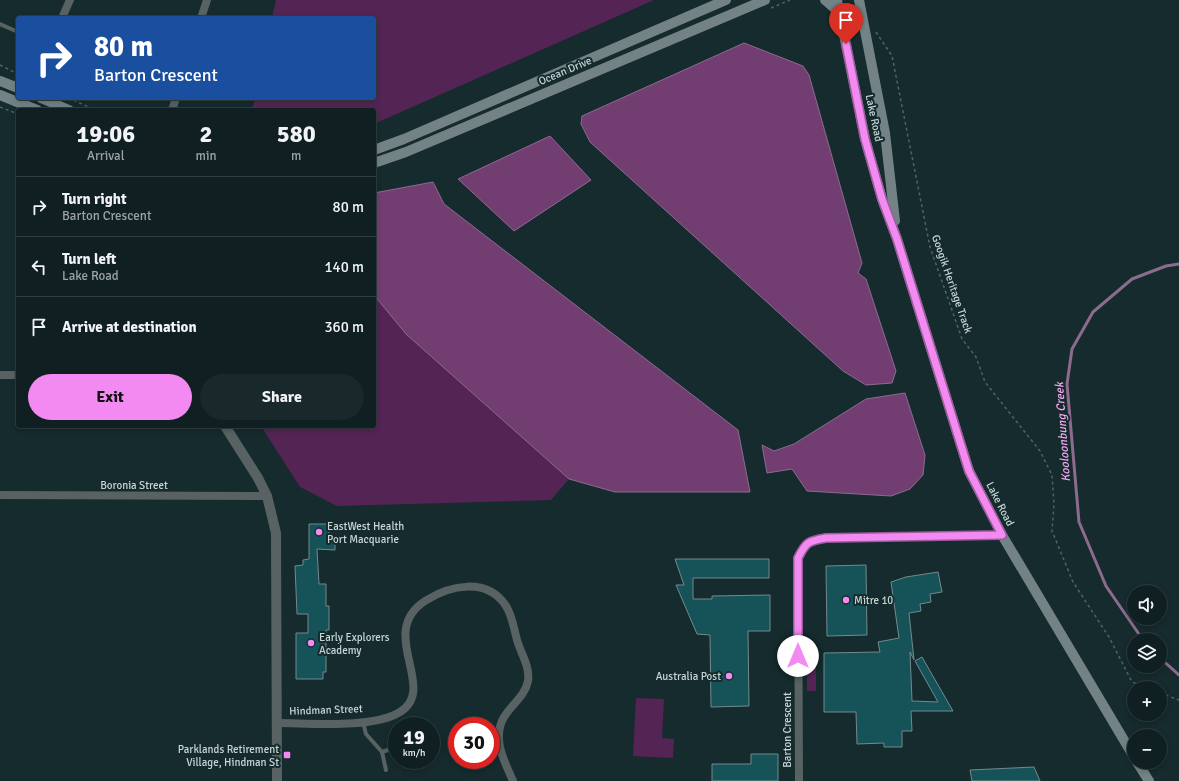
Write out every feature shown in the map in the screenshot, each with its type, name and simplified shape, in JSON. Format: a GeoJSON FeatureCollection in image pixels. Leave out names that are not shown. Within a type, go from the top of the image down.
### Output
{"type":"FeatureCollection","features":[{"type":"Feature","properties":{"kind":"main road","name":"Ocean Drive"},"geometry":{"type":"LineString","coordinates":[[376,149],[404,139],[726,0]]}},
{"type":"Feature","properties":{"kind":"main road","name":"Ocean Drive"},"geometry":{"type":"LineString","coordinates":[[376,162],[406,152],[765,0]]}},
{"type":"Feature","properties":{"kind":"main road"},"geometry":{"type":"LineString","coordinates":[[825,0],[840,13]]}},
{"type":"Feature","properties":{"kind":"main road","name":"Lake Road"},"geometry":{"type":"LineString","coordinates":[[838,0],[865,139],[882,199],[897,239],[969,471],[1002,535],[1127,745]]}},
{"type":"Feature","properties":{"kind":"main road","name":"Lake Road"},"geometry":{"type":"LineString","coordinates":[[859,0],[885,133],[897,239]]}},
{"type":"Feature","properties":{"kind":"main road"},"geometry":{"type":"LineString","coordinates":[[0,81],[16,87]]}},
{"type":"Feature","properties":{"kind":"main road"},"geometry":{"type":"LineString","coordinates":[[0,95],[32,108]]}},
{"type":"Feature","properties":{"kind":"main road"},"geometry":{"type":"LineString","coordinates":[[46,100],[64,108]]}},
{"type":"Feature","properties":{"kind":"main road"},"geometry":{"type":"LineString","coordinates":[[1141,769],[1149,781]]}},
{"type":"Feature","properties":{"kind":"street"},"geometry":{"type":"LineString","coordinates":[[63,16],[70,0]]}},
{"type":"Feature","properties":{"kind":"street"},"geometry":{"type":"LineString","coordinates":[[202,16],[207,0]]}},
{"type":"Feature","properties":{"kind":"street"},"geometry":{"type":"LineString","coordinates":[[0,375],[16,375]]}},
{"type":"Feature","properties":{"kind":"street","name":"Hindman Street"},"geometry":{"type":"LineString","coordinates":[[226,428],[258,478],[267,496],[276,533],[277,781]]}},
{"type":"Feature","properties":{"kind":"street","name":"Boronia Street"},"geometry":{"type":"LineString","coordinates":[[0,495],[267,496]]}},
{"type":"Feature","properties":{"kind":"street","name":"Barton Crescent"},"geometry":{"type":"LineString","coordinates":[[799,781],[798,558],[804,545],[812,540],[826,538],[1002,535]]}},
{"type":"Feature","properties":{"kind":"street","name":"Hindman Street"},"geometry":{"type":"LineString","coordinates":[[277,723],[363,722],[400,712],[410,700],[414,685],[405,645],[405,634],[412,613],[418,605],[430,598],[465,586],[474,586],[490,590],[499,596],[507,607],[528,670],[525,692],[506,711],[498,736],[501,750],[513,781]]}},
{"type":"Feature","properties":{"kind":"lane"},"geometry":{"type":"LineString","coordinates":[[0,24],[16,31]]}},
{"type":"Feature","properties":{"kind":"lane"},"geometry":{"type":"LineString","coordinates":[[363,722],[366,734],[382,752],[386,770]]}},
{"type":"Feature","properties":{"kind":"lane"},"geometry":{"type":"LineString","coordinates":[[382,752],[388,750]]}},
{"type":"Feature","properties":{"kind":"path","name":"Googik Heritage Track"},"geometry":{"type":"LineString","coordinates":[[876,32],[892,56],[930,247],[962,339],[976,357],[985,382],[1040,451],[1052,475],[1054,504],[1052,531],[1073,582],[1109,637],[1131,681]]}},
{"type":"Feature","properties":{"kind":"path"},"geometry":{"type":"LineString","coordinates":[[0,65],[16,73]]}},
{"type":"Feature","properties":{"kind":"path"},"geometry":{"type":"LineString","coordinates":[[73,100],[91,108]]}},
{"type":"Feature","properties":{"kind":"path"},"geometry":{"type":"LineString","coordinates":[[0,107],[16,113]]}},
{"type":"Feature","properties":{"kind":"path"},"geometry":{"type":"LineString","coordinates":[[1167,696],[1179,700]]}},
{"type":"Feature","properties":{"kind":"shaded area"},"geometry":{"type":"Polygon","coordinates":[[[276,0],[654,0],[376,123],[376,108],[252,108],[254,100],[376,100],[376,16],[272,16],[276,0]]]}},
{"type":"Feature","properties":{"kind":"shaded area"},"geometry":{"type":"Polygon","coordinates":[[[744,43],[803,66],[809,75],[862,263],[858,273],[866,279],[896,371],[892,383],[866,385],[843,371],[590,142],[581,124],[582,116],[744,43]]]}},
{"type":"Feature","properties":{"kind":"shaded area"},"geometry":{"type":"Polygon","coordinates":[[[550,136],[591,180],[514,231],[458,179],[550,136]]]}},
{"type":"Feature","properties":{"kind":"shaded area"},"geometry":{"type":"Polygon","coordinates":[[[433,182],[444,204],[738,430],[750,492],[615,492],[569,479],[406,334],[376,297],[376,193],[433,182]]]}},
{"type":"Feature","properties":{"kind":"shaded area"},"geometry":{"type":"Polygon","coordinates":[[[376,297],[406,334],[569,479],[551,500],[337,506],[300,487],[262,428],[376,428],[376,297]]]}},
{"type":"Feature","properties":{"kind":"shaded area"},"geometry":{"type":"Polygon","coordinates":[[[905,393],[925,455],[923,475],[910,489],[891,496],[807,491],[792,469],[767,473],[762,445],[774,451],[794,444],[866,399],[905,393]]]}},
{"type":"Feature","properties":{"kind":"shaded area"},"geometry":{"type":"Polygon","coordinates":[[[807,668],[816,668],[816,691],[807,691],[807,668]]]}},
{"type":"Feature","properties":{"kind":"shaded area"},"geometry":{"type":"Polygon","coordinates":[[[636,698],[664,699],[662,738],[674,739],[673,758],[633,756],[636,698]]]}},
{"type":"Feature","properties":{"kind":"building"},"geometry":{"type":"Polygon","coordinates":[[[309,524],[329,524],[329,541],[335,541],[335,550],[317,549],[319,584],[326,584],[326,606],[329,606],[329,630],[326,630],[326,672],[323,672],[323,679],[296,679],[296,633],[308,633],[308,614],[297,614],[295,566],[303,565],[303,560],[309,559],[309,524]]]}},
{"type":"Feature","properties":{"kind":"building"},"geometry":{"type":"Polygon","coordinates":[[[675,559],[769,559],[769,578],[693,578],[693,599],[712,599],[712,596],[770,595],[770,631],[748,631],[749,706],[711,707],[710,635],[697,634],[676,585],[684,585],[675,559]]]}},
{"type":"Feature","properties":{"kind":"building","name":"Mitre 10"},"geometry":{"type":"Polygon","coordinates":[[[866,565],[867,635],[827,636],[826,566],[866,565]]]}},
{"type":"Feature","properties":{"kind":"building"},"geometry":{"type":"Polygon","coordinates":[[[938,572],[942,592],[930,594],[931,602],[920,604],[921,611],[909,613],[914,660],[910,652],[912,701],[938,702],[915,661],[922,657],[953,711],[911,711],[912,731],[902,731],[902,747],[884,747],[884,743],[857,744],[856,712],[824,712],[824,653],[880,652],[878,642],[899,638],[891,582],[906,577],[938,572]]]}},
{"type":"Feature","properties":{"kind":"building"},"geometry":{"type":"Polygon","coordinates":[[[751,754],[778,754],[778,781],[712,781],[712,764],[751,764],[751,754]]]}},
{"type":"Feature","properties":{"kind":"building"},"geometry":{"type":"Polygon","coordinates":[[[1034,767],[1040,781],[972,781],[970,770],[1034,767]]]}},
{"type":"Feature","properties":{"kind":"waterway","name":"Kooloonbung Creek"},"geometry":{"type":"LineString","coordinates":[[1138,633],[1106,586],[1079,522],[1067,384],[1072,349],[1093,312],[1132,279],[1166,266],[1179,264]]}},
{"type":"Feature","properties":{"kind":"waterway","name":"Kooloonbung Creek"},"geometry":{"type":"LineString","coordinates":[[1167,664],[1179,675]]}},
{"type":"Feature","properties":{"kind":"place","name":"EastWest Health Port Macquarie"},"geometry":{"type":"Point","coordinates":[319,532]}},
{"type":"Feature","properties":{"kind":"place","name":"Mitre 10"},"geometry":{"type":"Point","coordinates":[846,600]}},
{"type":"Feature","properties":{"kind":"place","name":"Early Explorers Academy"},"geometry":{"type":"Point","coordinates":[311,643]}},
{"type":"Feature","properties":{"kind":"place","name":"Australia Post"},"geometry":{"type":"Point","coordinates":[729,676]}},
{"type":"Feature","properties":{"kind":"place","name":"Parklands Retirement Village, Hindman St"},"geometry":{"type":"Point","coordinates":[287,755]}},
{"type":"Feature","properties":{"kind":"route"},"geometry":{"type":"LineString","coordinates":[[798,656],[798,558],[804,545],[812,540],[826,538],[1002,535],[969,471],[952,412],[897,239],[882,199],[865,139],[846,44]]}}]}
